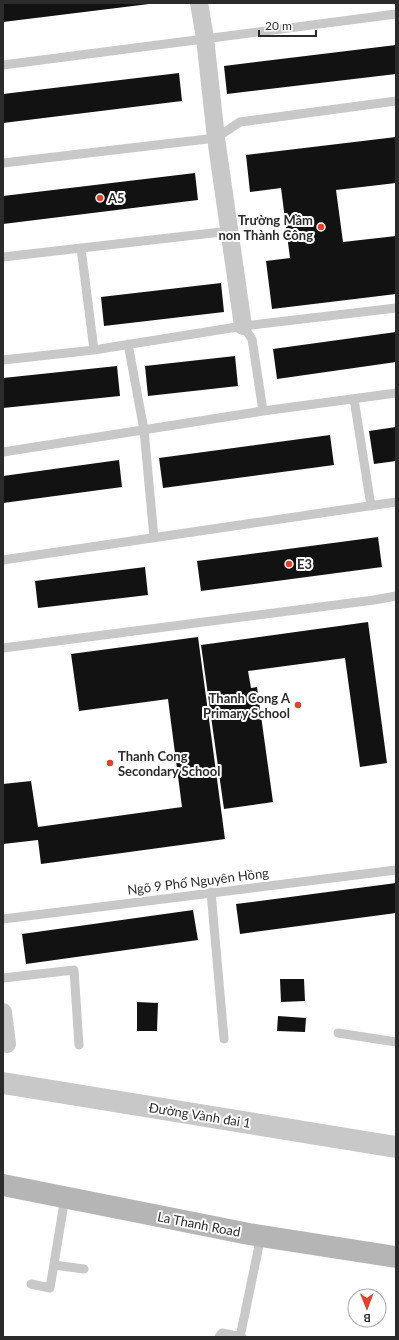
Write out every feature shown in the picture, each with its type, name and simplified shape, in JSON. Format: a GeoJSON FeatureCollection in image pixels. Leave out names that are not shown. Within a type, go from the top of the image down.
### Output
{"type":"FeatureCollection","features":[{"type":"Feature","properties":{"kind":"main road","name":"La Thanh Road"},"geometry":{"type":"LineString","coordinates":[[3,1185],[261,1236],[396,1257]]}},
{"type":"Feature","properties":{"kind":"street"},"geometry":{"type":"LineString","coordinates":[[199,3],[205,38],[216,138],[243,326]]}},
{"type":"Feature","properties":{"kind":"street"},"geometry":{"type":"LineString","coordinates":[[3,1012],[7,1044]]}},
{"type":"Feature","properties":{"kind":"street","name":"Đường Vành đai 1"},"geometry":{"type":"LineString","coordinates":[[3,1083],[396,1147]]}},
{"type":"Feature","properties":{"kind":"lane"},"geometry":{"type":"LineString","coordinates":[[3,65],[396,14]]}},
{"type":"Feature","properties":{"kind":"lane"},"geometry":{"type":"LineString","coordinates":[[3,163],[216,138],[240,122],[396,101]]}},
{"type":"Feature","properties":{"kind":"lane"},"geometry":{"type":"LineString","coordinates":[[3,257],[230,232]]}},
{"type":"Feature","properties":{"kind":"lane"},"geometry":{"type":"LineString","coordinates":[[80,248],[94,350]]}},
{"type":"Feature","properties":{"kind":"lane"},"geometry":{"type":"LineString","coordinates":[[3,360],[94,350],[243,326],[396,308]]}},
{"type":"Feature","properties":{"kind":"lane"},"geometry":{"type":"LineString","coordinates":[[243,326],[252,339],[263,411]]}},
{"type":"Feature","properties":{"kind":"lane"},"geometry":{"type":"LineString","coordinates":[[128,344],[144,430],[154,538]]}},
{"type":"Feature","properties":{"kind":"lane"},"geometry":{"type":"LineString","coordinates":[[3,452],[263,411],[396,393]]}},
{"type":"Feature","properties":{"kind":"lane"},"geometry":{"type":"LineString","coordinates":[[354,399],[371,506]]}},
{"type":"Feature","properties":{"kind":"lane"},"geometry":{"type":"LineString","coordinates":[[3,560],[396,502]]}},
{"type":"Feature","properties":{"kind":"lane"},"geometry":{"type":"LineString","coordinates":[[3,648],[396,596]]}},
{"type":"Feature","properties":{"kind":"lane","name":"Ngõ 9 Phố Nguyên Hồng"},"geometry":{"type":"LineString","coordinates":[[3,919],[396,870]]}},
{"type":"Feature","properties":{"kind":"lane"},"geometry":{"type":"LineString","coordinates":[[211,892],[224,1039]]}},
{"type":"Feature","properties":{"kind":"lane"},"geometry":{"type":"LineString","coordinates":[[3,978],[74,970],[79,1045]]}},
{"type":"Feature","properties":{"kind":"lane"},"geometry":{"type":"LineString","coordinates":[[338,1033],[396,1042]]}},
{"type":"Feature","properties":{"kind":"lane"},"geometry":{"type":"LineString","coordinates":[[31,1284],[50,1288],[65,1197]]}},
{"type":"Feature","properties":{"kind":"lane"},"geometry":{"type":"LineString","coordinates":[[219,1337],[222,1333],[240,1337],[261,1236]]}},
{"type":"Feature","properties":{"kind":"lane"},"geometry":{"type":"LineString","coordinates":[[54,1265],[84,1269]]}},
{"type":"Feature","properties":{"kind":"building"},"geometry":{"type":"Polygon","coordinates":[[[3,3],[148,3],[149,4],[3,22],[3,3]]]}},
{"type":"Feature","properties":{"kind":"building"},"geometry":{"type":"Polygon","coordinates":[[[396,45],[396,74],[227,94],[224,66],[396,45]]]}},
{"type":"Feature","properties":{"kind":"building"},"geometry":{"type":"Polygon","coordinates":[[[179,73],[182,101],[3,123],[3,94],[179,73]]]}},
{"type":"Feature","properties":{"kind":"building","name":"Trường Mầm non Thành Công"},"geometry":{"type":"Polygon","coordinates":[[[396,137],[396,183],[336,190],[343,242],[396,236],[396,294],[272,309],[266,261],[290,258],[281,188],[250,192],[246,155],[396,137]]]}},
{"type":"Feature","properties":{"kind":"building","name":"A5"},"geometry":{"type":"Polygon","coordinates":[[[195,173],[198,200],[3,224],[3,196],[195,173]]]}},
{"type":"Feature","properties":{"kind":"building"},"geometry":{"type":"Polygon","coordinates":[[[221,283],[224,312],[104,326],[101,297],[221,283]]]}},
{"type":"Feature","properties":{"kind":"building"},"geometry":{"type":"Polygon","coordinates":[[[396,332],[396,362],[277,379],[273,349],[396,332]]]}},
{"type":"Feature","properties":{"kind":"building"},"geometry":{"type":"Polygon","coordinates":[[[235,356],[238,386],[148,396],[145,366],[235,356]]]}},
{"type":"Feature","properties":{"kind":"building"},"geometry":{"type":"Polygon","coordinates":[[[117,366],[120,396],[3,408],[3,378],[117,366]]]}},
{"type":"Feature","properties":{"kind":"building"},"geometry":{"type":"Polygon","coordinates":[[[396,427],[396,461],[374,464],[369,431],[396,427]]]}},
{"type":"Feature","properties":{"kind":"building"},"geometry":{"type":"Polygon","coordinates":[[[330,435],[334,465],[163,488],[159,458],[330,435]]]}},
{"type":"Feature","properties":{"kind":"building"},"geometry":{"type":"Polygon","coordinates":[[[119,460],[122,487],[3,503],[3,476],[119,460]]]}},
{"type":"Feature","properties":{"kind":"building","name":"E3"},"geometry":{"type":"Polygon","coordinates":[[[378,537],[382,567],[201,591],[197,561],[378,537]]]}},
{"type":"Feature","properties":{"kind":"building"},"geometry":{"type":"Polygon","coordinates":[[[145,567],[148,595],[38,608],[35,581],[145,567]]]}},
{"type":"Feature","properties":{"kind":"building"},"geometry":{"type":"Polygon","coordinates":[[[368,622],[387,763],[360,767],[345,658],[248,671],[251,688],[257,687],[273,802],[224,809],[201,645],[368,622]]]}},
{"type":"Feature","properties":{"kind":"building"},"geometry":{"type":"Polygon","coordinates":[[[198,637],[225,839],[41,864],[38,840],[3,844],[3,784],[31,781],[38,827],[182,807],[168,699],[79,711],[71,654],[198,637]]]}},
{"type":"Feature","properties":{"kind":"building"},"geometry":{"type":"Polygon","coordinates":[[[396,883],[396,913],[240,934],[236,904],[396,883]]]}},
{"type":"Feature","properties":{"kind":"building"},"geometry":{"type":"Polygon","coordinates":[[[193,910],[198,940],[26,964],[22,934],[193,910]]]}},
{"type":"Feature","properties":{"kind":"building"},"geometry":{"type":"Polygon","coordinates":[[[280,979],[304,979],[305,1001],[281,1002],[280,979]]]}},
{"type":"Feature","properties":{"kind":"building"},"geometry":{"type":"Polygon","coordinates":[[[137,1002],[158,1003],[157,1031],[137,1031],[137,1002]]]}},
{"type":"Feature","properties":{"kind":"building"},"geometry":{"type":"Polygon","coordinates":[[[278,1016],[306,1018],[305,1032],[277,1031],[278,1016]]]}},
{"type":"Feature","properties":{"kind":"place","name":"A5"},"geometry":{"type":"Point","coordinates":[100,198]}},
{"type":"Feature","properties":{"kind":"place","name":"Trường Mầm non Thành Công"},"geometry":{"type":"Point","coordinates":[321,227]}},
{"type":"Feature","properties":{"kind":"place","name":"E3"},"geometry":{"type":"Point","coordinates":[289,564]}},
{"type":"Feature","properties":{"kind":"place","name":"Thanh Cong A Primary School"},"geometry":{"type":"Point","coordinates":[298,705]}},
{"type":"Feature","properties":{"kind":"place","name":"Thanh Cong Secondary School"},"geometry":{"type":"Point","coordinates":[110,763]}}]}
